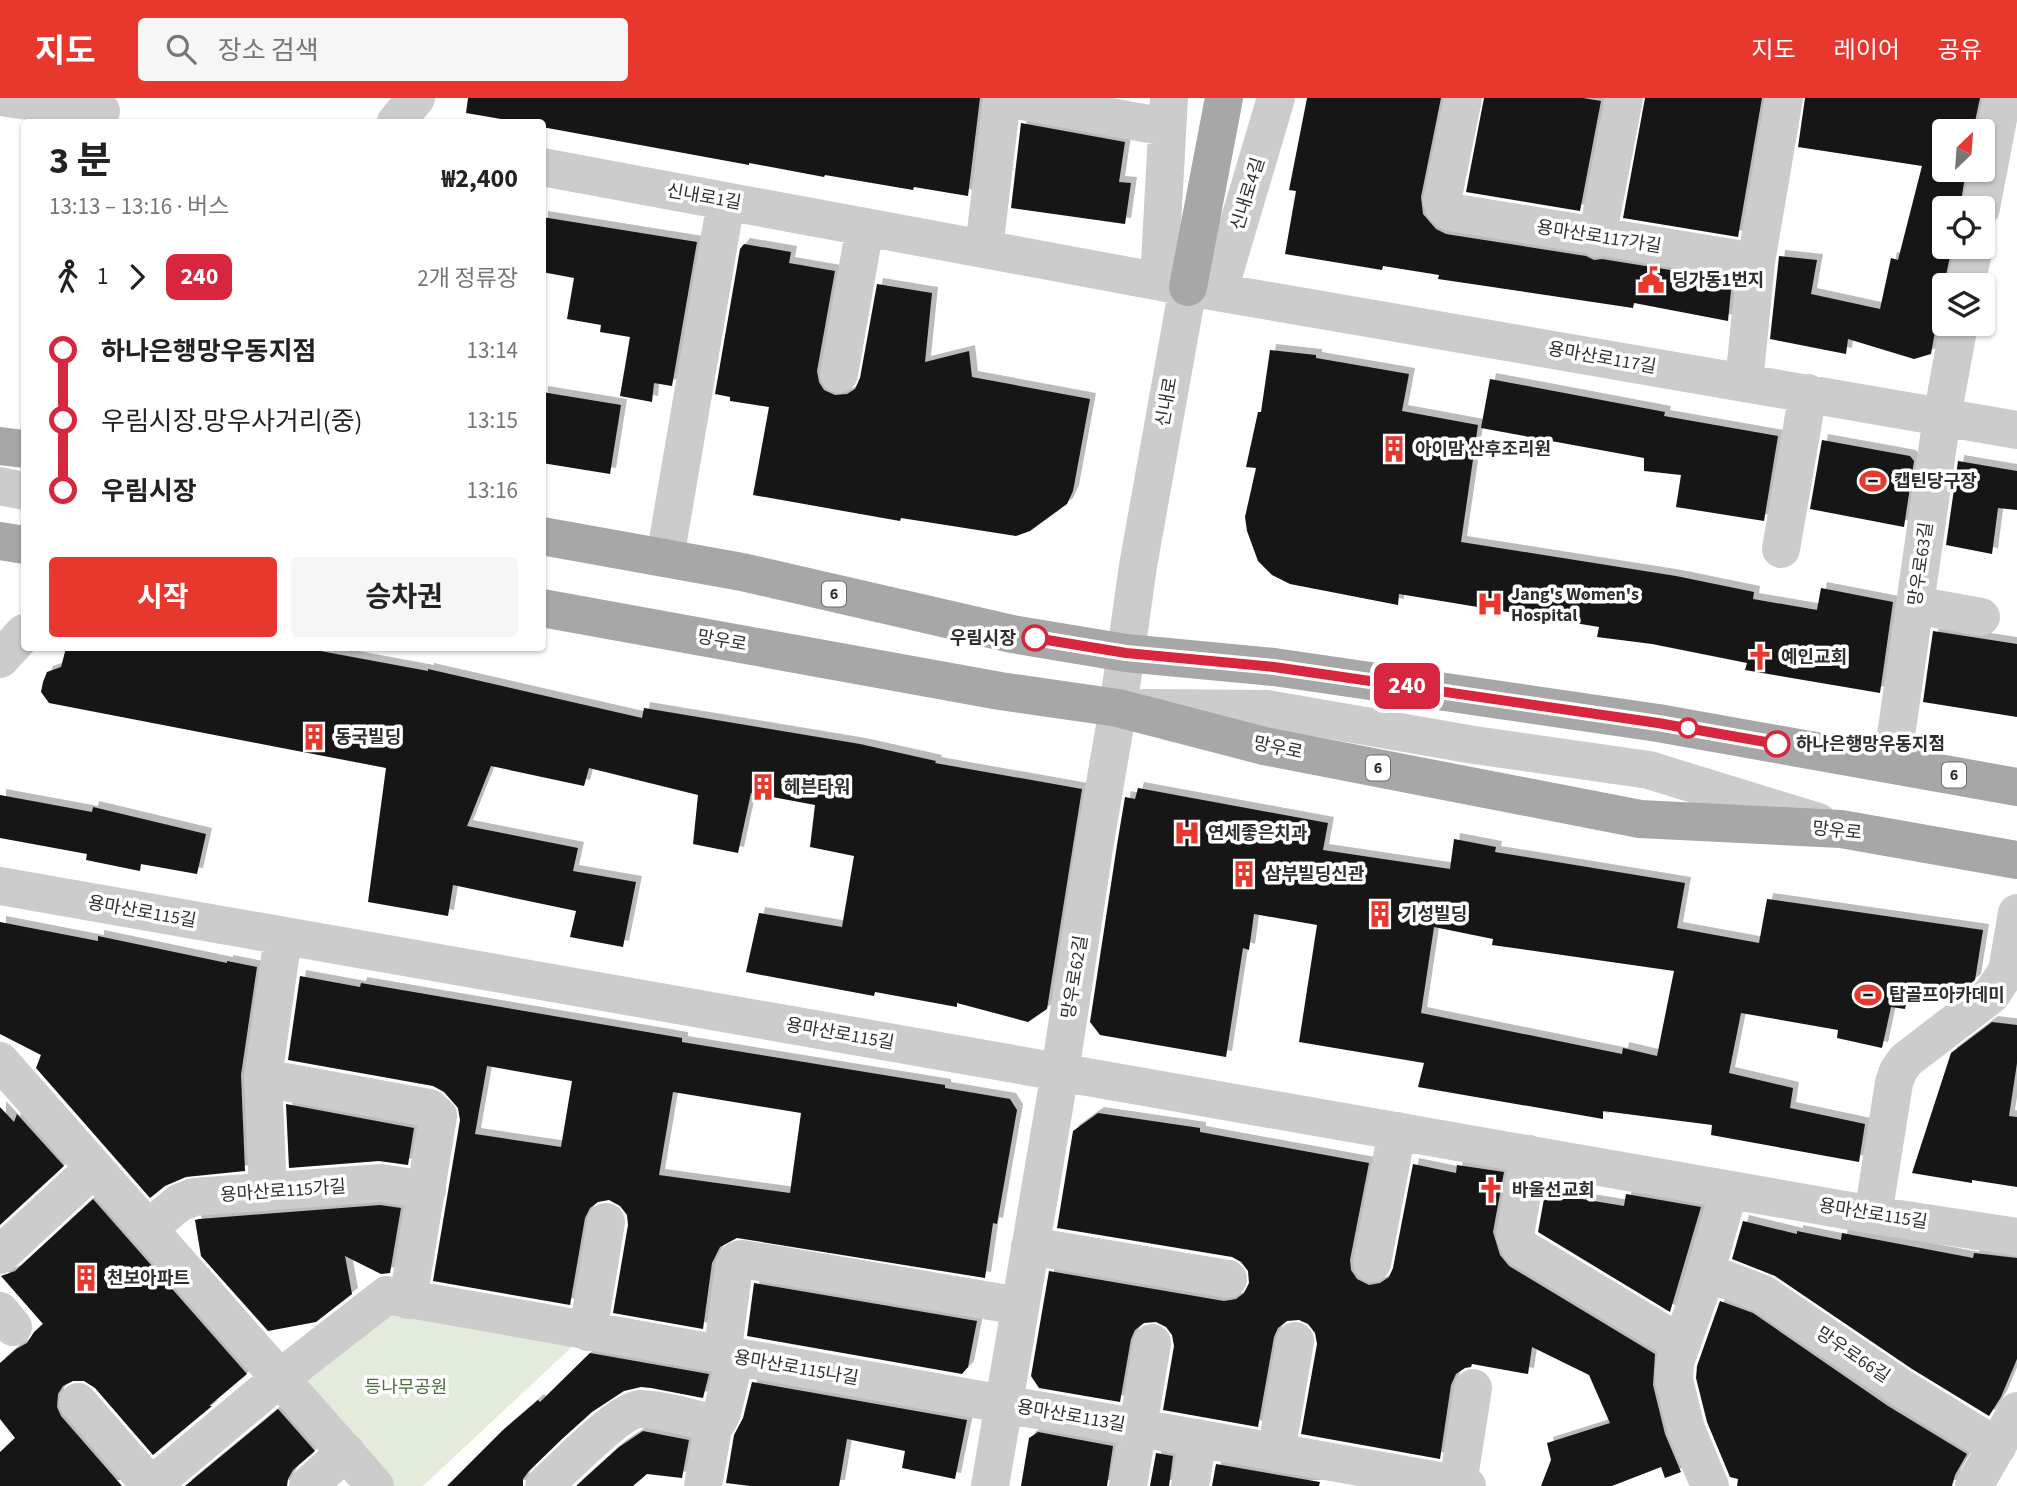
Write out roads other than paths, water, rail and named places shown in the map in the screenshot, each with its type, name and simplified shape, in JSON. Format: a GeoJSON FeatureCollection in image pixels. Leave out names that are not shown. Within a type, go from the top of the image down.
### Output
{"type":"FeatureCollection","features":[{"type":"Feature","properties":{"kind":"main road","name":"신내로"},"geometry":{"type":"LineString","coordinates":[[1189,285],[1224,98]]}},
{"type":"Feature","properties":{"kind":"main road"},"geometry":{"type":"LineString","coordinates":[[0,446],[21,449]]}},
{"type":"Feature","properties":{"kind":"main road","name":"6"},"geometry":{"type":"LineString","coordinates":[[546,537],[742,572],[1012,634],[1126,653],[1288,669],[1658,723],[2017,787]]}},
{"type":"Feature","properties":{"kind":"main road"},"geometry":{"type":"LineString","coordinates":[[0,541],[21,544]]}},
{"type":"Feature","properties":{"kind":"main road","name":"망우로"},"geometry":{"type":"LineString","coordinates":[[546,609],[1000,691],[1118,708],[1264,746],[1640,819],[1841,829],[2017,859]]}},
{"type":"Feature","properties":{"kind":"street"},"geometry":{"type":"LineString","coordinates":[[6,98],[109,111]]}},
{"type":"Feature","properties":{"kind":"street"},"geometry":{"type":"LineString","coordinates":[[398,119],[416,98]]}},
{"type":"Feature","properties":{"kind":"street"},"geometry":{"type":"LineString","coordinates":[[984,248],[1003,98],[1168,112],[1189,285]]}},
{"type":"Feature","properties":{"kind":"street","name":"신내로4길"},"geometry":{"type":"LineString","coordinates":[[1189,285],[1276,98]]}},
{"type":"Feature","properties":{"kind":"street","name":"용마산로117가길"},"geometry":{"type":"LineString","coordinates":[[1463,98],[1442,201],[1444,208],[1450,212],[1756,262]]}},
{"type":"Feature","properties":{"kind":"street"},"geometry":{"type":"LineString","coordinates":[[1597,237],[1624,98]]}},
{"type":"Feature","properties":{"kind":"street"},"geometry":{"type":"LineString","coordinates":[[1744,383],[1756,262],[1784,98]]}},
{"type":"Feature","properties":{"kind":"street"},"geometry":{"type":"LineString","coordinates":[[1988,196],[2003,168],[2002,98]]}},
{"type":"Feature","properties":{"kind":"street","name":"신내로1길"},"geometry":{"type":"LineString","coordinates":[[546,168],[1189,285]]}},
{"type":"Feature","properties":{"kind":"street"},"geometry":{"type":"LineString","coordinates":[[665,558],[726,201]]}},
{"type":"Feature","properties":{"kind":"street"},"geometry":{"type":"LineString","coordinates":[[839,374],[865,227]]}},
{"type":"Feature","properties":{"kind":"street","name":"용마산로117길"},"geometry":{"type":"LineString","coordinates":[[1189,285],[2017,430]]}},
{"type":"Feature","properties":{"kind":"street","name":"신내로"},"geometry":{"type":"LineString","coordinates":[[1118,708],[1138,566],[1189,285]]}},
{"type":"Feature","properties":{"kind":"street","name":"망우로63길"},"geometry":{"type":"LineString","coordinates":[[1892,763],[1942,417],[1957,336]]}},
{"type":"Feature","properties":{"kind":"street"},"geometry":{"type":"LineString","coordinates":[[1781,550],[1808,393]]}},
{"type":"Feature","properties":{"kind":"street"},"geometry":{"type":"LineString","coordinates":[[0,486],[21,490]]}},
{"type":"Feature","properties":{"kind":"street"},"geometry":{"type":"LineString","coordinates":[[1915,605],[1982,617]]}},
{"type":"Feature","properties":{"kind":"street"},"geometry":{"type":"LineString","coordinates":[[0,659],[21,637]]}},
{"type":"Feature","properties":{"kind":"street"},"geometry":{"type":"LineString","coordinates":[[1118,708],[1267,709],[1474,745],[1649,770],[1841,829]]}},
{"type":"Feature","properties":{"kind":"street","name":"망우로62길"},"geometry":{"type":"LineString","coordinates":[[990,1486],[1118,708]]}},
{"type":"Feature","properties":{"kind":"street","name":"용마산로115길"},"geometry":{"type":"LineString","coordinates":[[0,886],[1728,1190],[2017,1237]]}},
{"type":"Feature","properties":{"kind":"street"},"geometry":{"type":"LineString","coordinates":[[1873,1215],[1898,1071],[1906,1060],[1991,995],[2007,971],[2017,913]]}},
{"type":"Feature","properties":{"kind":"street"},"geometry":{"type":"LineString","coordinates":[[268,1192],[263,1078],[283,937]]}},
{"type":"Feature","properties":{"kind":"street"},"geometry":{"type":"LineString","coordinates":[[0,1061],[375,1486]]}},
{"type":"Feature","properties":{"kind":"street"},"geometry":{"type":"LineString","coordinates":[[263,1078],[434,1111],[439,1121],[408,1300]]}},
{"type":"Feature","properties":{"kind":"street"},"geometry":{"type":"LineString","coordinates":[[1372,1263],[1397,1131]]}},
{"type":"Feature","properties":{"kind":"street"},"geometry":{"type":"LineString","coordinates":[[1529,1154],[1515,1235],[1520,1247],[1681,1344]]}},
{"type":"Feature","properties":{"kind":"street"},"geometry":{"type":"LineString","coordinates":[[0,1255],[94,1168]]}},
{"type":"Feature","properties":{"kind":"street","name":"용마산로115가길"},"geometry":{"type":"LineString","coordinates":[[148,1229],[179,1203],[194,1198],[381,1184],[427,1190]]}},
{"type":"Feature","properties":{"kind":"street"},"geometry":{"type":"LineString","coordinates":[[1710,1486],[1686,1429],[1674,1380],[1675,1362],[1706,1272],[1728,1190]]}},
{"type":"Feature","properties":{"kind":"street"},"geometry":{"type":"LineString","coordinates":[[589,1332],[606,1222]]}},
{"type":"Feature","properties":{"kind":"street"},"geometry":{"type":"LineString","coordinates":[[1030,1246],[1228,1279]]}},
{"type":"Feature","properties":{"kind":"street"},"geometry":{"type":"LineString","coordinates":[[544,1486],[615,1421],[633,1410],[718,1421],[722,1413],[728,1356],[734,1266],[738,1260],[1020,1306]]}},
{"type":"Feature","properties":{"kind":"street","name":"망우로66길"},"geometry":{"type":"LineString","coordinates":[[1706,1272],[1763,1294],[1890,1380],[1997,1447]]}},
{"type":"Feature","properties":{"kind":"street","name":"용마산로115나길"},"geometry":{"type":"LineString","coordinates":[[280,1377],[387,1295],[1003,1403]]}},
{"type":"Feature","properties":{"kind":"street"},"geometry":{"type":"LineString","coordinates":[[1276,1453],[1294,1341]]}},
{"type":"Feature","properties":{"kind":"street","name":"용마산로113길"},"geometry":{"type":"LineString","coordinates":[[1128,1486],[1152,1343]]}},
{"type":"Feature","properties":{"kind":"street"},"geometry":{"type":"LineString","coordinates":[[78,1402],[151,1486],[280,1377]]}},
{"type":"Feature","properties":{"kind":"street"},"geometry":{"type":"LineString","coordinates":[[1462,1485],[1473,1388]]}},
{"type":"Feature","properties":{"kind":"street","name":"용마산로113길"},"geometry":{"type":"LineString","coordinates":[[1003,1403],[1276,1453],[1329,1474],[1462,1485]]}},
{"type":"Feature","properties":{"kind":"street"},"geometry":{"type":"LineString","coordinates":[[1974,1486],[2017,1411]]}},
{"type":"Feature","properties":{"kind":"street"},"geometry":{"type":"LineString","coordinates":[[703,1486],[714,1422]]}},
{"type":"Feature","properties":{"kind":"street"},"geometry":{"type":"LineString","coordinates":[[1190,1486],[1198,1438]]}},
{"type":"Feature","properties":{"kind":"street"},"geometry":{"type":"LineString","coordinates":[[308,1486],[345,1452]]}},
{"type":"Feature","properties":{"kind":"place","name":"딩가동1번지"},"geometry":{"type":"Point","coordinates":[1651,280]}},
{"type":"Feature","properties":{"kind":"place","name":"아이맘 산후조리원"},"geometry":{"type":"Point","coordinates":[1394,449]}},
{"type":"Feature","properties":{"kind":"place","name":"캡틴당구장"},"geometry":{"type":"Point","coordinates":[1873,481]}},
{"type":"Feature","properties":{"kind":"place","name":"Jang's Women's Hospital"},"geometry":{"type":"Point","coordinates":[1490,604]}},
{"type":"Feature","properties":{"kind":"place","name":"우림시장"},"geometry":{"type":"Point","coordinates":[1035,638]}},
{"type":"Feature","properties":{"kind":"place","name":"예인교회"},"geometry":{"type":"Point","coordinates":[1760,657]}},
{"type":"Feature","properties":{"kind":"place","name":"동국빌딩"},"geometry":{"type":"Point","coordinates":[314,737]}},
{"type":"Feature","properties":{"kind":"place","name":"하나은행망우동지점"},"geometry":{"type":"Point","coordinates":[1777,744]}},
{"type":"Feature","properties":{"kind":"place","name":"헤븐타워"},"geometry":{"type":"Point","coordinates":[763,787]}},
{"type":"Feature","properties":{"kind":"place","name":"연세좋은치과"},"geometry":{"type":"Point","coordinates":[1187,833]}},
{"type":"Feature","properties":{"kind":"place","name":"삼부빌딩신관"},"geometry":{"type":"Point","coordinates":[1244,874]}},
{"type":"Feature","properties":{"kind":"place","name":"기성빌딩"},"geometry":{"type":"Point","coordinates":[1380,914]}},
{"type":"Feature","properties":{"kind":"place","name":"탑골프아카데미"},"geometry":{"type":"Point","coordinates":[1868,995]}},
{"type":"Feature","properties":{"kind":"place","name":"바울선교회"},"geometry":{"type":"Point","coordinates":[1491,1190]}},
{"type":"Feature","properties":{"kind":"place","name":"천보아파트"},"geometry":{"type":"Point","coordinates":[86,1278]}},
{"type":"Feature","properties":{"kind":"park label","name":"등나무공원"},"geometry":{"type":"Point","coordinates":[406,1387]}}]}
